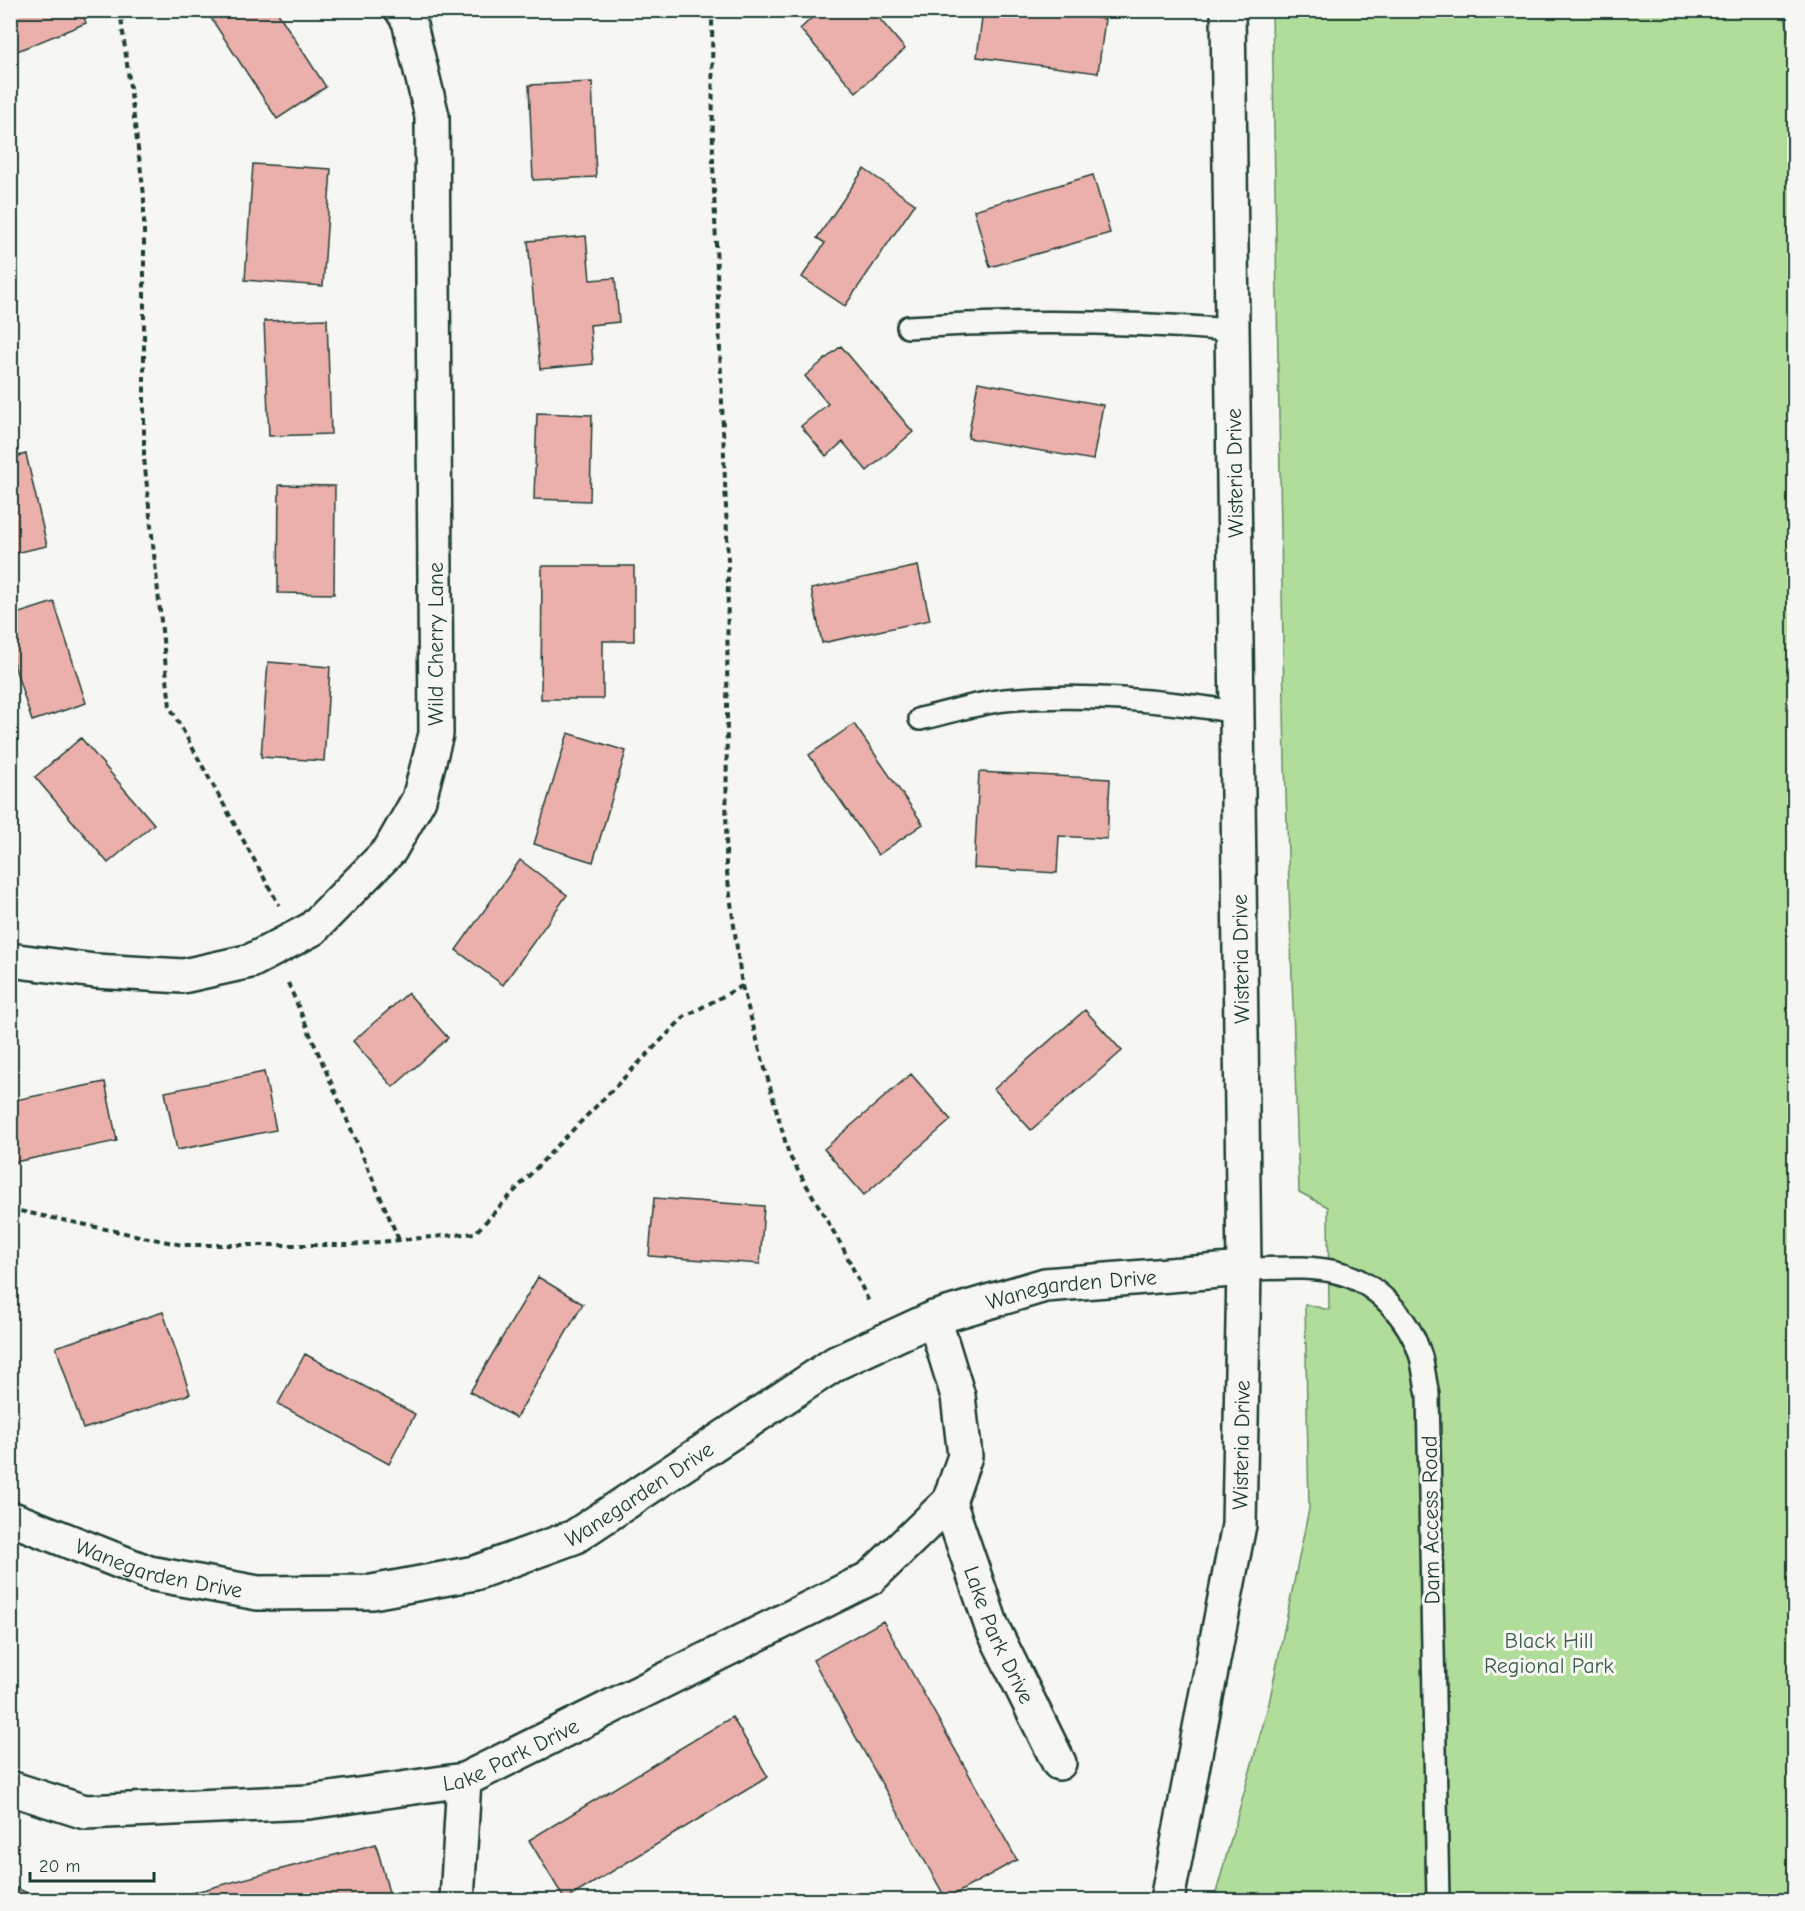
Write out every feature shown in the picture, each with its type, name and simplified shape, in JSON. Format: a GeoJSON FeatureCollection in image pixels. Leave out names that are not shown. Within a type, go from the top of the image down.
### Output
{"type":"FeatureCollection","features":[{"type":"Feature","properties":{"kind":"street","name":"Wild Cherry Lane"},"geometry":{"type":"LineString","coordinates":[[10,960],[95,970],[183,976],[251,961],[312,929],[390,850],[419,799],[436,734],[432,116],[409,21],[402,10]]}},
{"type":"Feature","properties":{"kind":"street","name":"Wisteria Drive"},"geometry":{"type":"LineString","coordinates":[[1167,1900],[1239,1525],[1244,1269],[1228,10]]}},
{"type":"Feature","properties":{"kind":"street","name":"Wanegarden Drive"},"geometry":{"type":"LineString","coordinates":[[10,1518],[149,1573],[258,1593],[372,1592],[475,1573],[574,1537],[836,1363],[934,1318],[1045,1285],[1244,1269]]}},
{"type":"Feature","properties":{"kind":"street","name":"Lake Park Drive"},"geometry":{"type":"LineString","coordinates":[[10,1788],[85,1812],[309,1802],[464,1780],[870,1578],[949,1502],[965,1456],[957,1396],[934,1318]]}},
{"type":"Feature","properties":{"kind":"street","name":"Lake Park Drive"},"geometry":{"type":"LineString","coordinates":[[949,1502],[992,1627],[1059,1763]]}},
{"type":"Feature","properties":{"kind":"street"},"geometry":{"type":"LineString","coordinates":[[457,1900],[464,1780]]}},
{"type":"Feature","properties":{"kind":"lane"},"geometry":{"type":"LineString","coordinates":[[908,327],[993,322],[1176,325],[1232,330]]}},
{"type":"Feature","properties":{"kind":"lane"},"geometry":{"type":"LineString","coordinates":[[920,719],[1003,700],[1108,697],[1180,703],[1237,712]]}},
{"type":"Feature","properties":{"kind":"lane","name":"Dam Access Road"},"geometry":{"type":"LineString","coordinates":[[1244,1269],[1326,1271],[1358,1280],[1394,1308],[1408,1327],[1421,1357],[1428,1394],[1438,1900]]}},
{"type":"Feature","properties":{"kind":"path"},"geometry":{"type":"LineString","coordinates":[[120,10],[144,195],[144,458],[170,707],[285,943],[399,1240]]}},
{"type":"Feature","properties":{"kind":"path"},"geometry":{"type":"LineString","coordinates":[[712,10],[713,165],[728,561],[726,865],[742,986],[789,1155],[843,1248],[888,1339]]}},
{"type":"Feature","properties":{"kind":"path"},"geometry":{"type":"LineString","coordinates":[[10,1209],[182,1245],[347,1245],[475,1233],[684,1017],[742,986]]}},
{"type":"Feature","properties":{"kind":"green space","name":"Black Hill Regional Park"},"geometry":{"type":"Polygon","coordinates":[[[1272,11],[1783,11],[1794,51],[1794,1900],[1214,1900],[1269,1703],[1309,1509],[1305,1304],[1329,1310],[1328,1207],[1299,1192],[1285,763],[1272,11]]]}},
{"type":"Feature","properties":{"kind":"building"},"geometry":{"type":"Polygon","coordinates":[[[10,10],[81,10],[86,23],[10,54],[10,10]]]}},
{"type":"Feature","properties":{"kind":"building"},"geometry":{"type":"Polygon","coordinates":[[[210,10],[276,10],[326,87],[277,119],[207,12],[210,10]]]}},
{"type":"Feature","properties":{"kind":"building"},"geometry":{"type":"Polygon","coordinates":[[[811,10],[872,10],[905,49],[856,92],[800,29],[815,15],[811,10]]]}},
{"type":"Feature","properties":{"kind":"building"},"geometry":{"type":"Polygon","coordinates":[[[983,10],[1033,10],[1105,19],[1098,73],[977,57],[983,10]]]}},
{"type":"Feature","properties":{"kind":"building"},"geometry":{"type":"Polygon","coordinates":[[[592,82],[596,177],[533,180],[529,85],[592,82]]]}},
{"type":"Feature","properties":{"kind":"building"},"geometry":{"type":"Polygon","coordinates":[[[253,164],[331,169],[323,286],[245,280],[253,164]]]}},
{"type":"Feature","properties":{"kind":"building"},"geometry":{"type":"Polygon","coordinates":[[[864,169],[915,204],[845,306],[802,277],[825,243],[817,238],[864,169]]]}},
{"type":"Feature","properties":{"kind":"building"},"geometry":{"type":"Polygon","coordinates":[[[1093,175],[1110,233],[990,267],[974,210],[1093,175]]]}},
{"type":"Feature","properties":{"kind":"building"},"geometry":{"type":"Polygon","coordinates":[[[586,236],[590,280],[615,278],[619,322],[590,325],[593,364],[540,369],[528,241],[586,236]]]}},
{"type":"Feature","properties":{"kind":"building"},"geometry":{"type":"Polygon","coordinates":[[[327,319],[331,434],[269,436],[264,321],[327,319]]]}},
{"type":"Feature","properties":{"kind":"building"},"geometry":{"type":"Polygon","coordinates":[[[841,346],[913,432],[867,471],[843,442],[826,456],[801,426],[828,404],[805,376],[841,346]]]}},
{"type":"Feature","properties":{"kind":"building"},"geometry":{"type":"Polygon","coordinates":[[[978,382],[1103,405],[1093,460],[968,438],[978,382]]]}},
{"type":"Feature","properties":{"kind":"building"},"geometry":{"type":"Polygon","coordinates":[[[537,413],[592,415],[590,501],[534,499],[537,413]]]}},
{"type":"Feature","properties":{"kind":"building"},"geometry":{"type":"Polygon","coordinates":[[[26,454],[47,546],[10,554],[10,458],[26,454]]]}},
{"type":"Feature","properties":{"kind":"building"},"geometry":{"type":"Polygon","coordinates":[[[279,485],[335,486],[334,594],[278,593],[279,485]]]}},
{"type":"Feature","properties":{"kind":"building"},"geometry":{"type":"Polygon","coordinates":[[[542,566],[634,566],[634,641],[603,641],[603,699],[541,699],[542,566]]]}},
{"type":"Feature","properties":{"kind":"building"},"geometry":{"type":"Polygon","coordinates":[[[918,566],[930,620],[822,643],[811,589],[918,566]]]}},
{"type":"Feature","properties":{"kind":"building"},"geometry":{"type":"Polygon","coordinates":[[[54,602],[86,703],[32,721],[10,652],[10,616],[54,602]]]}},
{"type":"Feature","properties":{"kind":"building"},"geometry":{"type":"Polygon","coordinates":[[[268,662],[330,667],[324,761],[261,757],[268,662]]]}},
{"type":"Feature","properties":{"kind":"building"},"geometry":{"type":"Polygon","coordinates":[[[854,724],[923,824],[878,855],[809,755],[854,724]]]}},
{"type":"Feature","properties":{"kind":"building"},"geometry":{"type":"Polygon","coordinates":[[[568,733],[626,751],[593,862],[534,844],[568,733]]]}},
{"type":"Feature","properties":{"kind":"building"},"geometry":{"type":"Polygon","coordinates":[[[81,738],[154,824],[108,863],[35,777],[81,738]]]}},
{"type":"Feature","properties":{"kind":"building"},"geometry":{"type":"Polygon","coordinates":[[[979,772],[1110,779],[1107,839],[1059,836],[1057,873],[974,868],[979,772]]]}},
{"type":"Feature","properties":{"kind":"building"},"geometry":{"type":"Polygon","coordinates":[[[520,860],[567,895],[503,985],[456,950],[520,860]]]}},
{"type":"Feature","properties":{"kind":"building"},"geometry":{"type":"Polygon","coordinates":[[[408,993],[448,1038],[393,1087],[353,1041],[408,993]]]}},
{"type":"Feature","properties":{"kind":"building"},"geometry":{"type":"Polygon","coordinates":[[[1085,1010],[1122,1051],[1031,1130],[994,1089],[1085,1010]]]}},
{"type":"Feature","properties":{"kind":"building"},"geometry":{"type":"Polygon","coordinates":[[[264,1072],[276,1130],[177,1150],[165,1092],[264,1072]]]}},
{"type":"Feature","properties":{"kind":"building"},"geometry":{"type":"Polygon","coordinates":[[[911,1074],[951,1120],[864,1195],[824,1149],[911,1074]]]}},
{"type":"Feature","properties":{"kind":"building"},"geometry":{"type":"Polygon","coordinates":[[[105,1082],[117,1141],[10,1163],[10,1101],[105,1082]]]}},
{"type":"Feature","properties":{"kind":"building"},"geometry":{"type":"Polygon","coordinates":[[[654,1198],[764,1206],[760,1264],[649,1256],[654,1198]]]}},
{"type":"Feature","properties":{"kind":"building"},"geometry":{"type":"Polygon","coordinates":[[[538,1277],[583,1304],[516,1418],[470,1392],[538,1277]]]}},
{"type":"Feature","properties":{"kind":"building"},"geometry":{"type":"Polygon","coordinates":[[[163,1312],[190,1394],[83,1429],[56,1347],[163,1312]]]}},
{"type":"Feature","properties":{"kind":"building"},"geometry":{"type":"Polygon","coordinates":[[[305,1354],[415,1414],[389,1464],[278,1404],[305,1354]]]}},
{"type":"Feature","properties":{"kind":"building"},"geometry":{"type":"Polygon","coordinates":[[[883,1621],[1017,1860],[946,1899],[813,1660],[883,1621]]]}},
{"type":"Feature","properties":{"kind":"building"},"geometry":{"type":"Polygon","coordinates":[[[732,1717],[768,1777],[565,1900],[529,1840],[732,1717]]]}},
{"type":"Feature","properties":{"kind":"building"},"geometry":{"type":"Polygon","coordinates":[[[376,1844],[391,1900],[165,1900],[376,1844]]]}},
{"type":"Feature","properties":{"kind":"building"},"geometry":{"type":"Polygon","coordinates":[[[10,1885],[42,1900],[10,1900],[10,1885]]]}}]}
